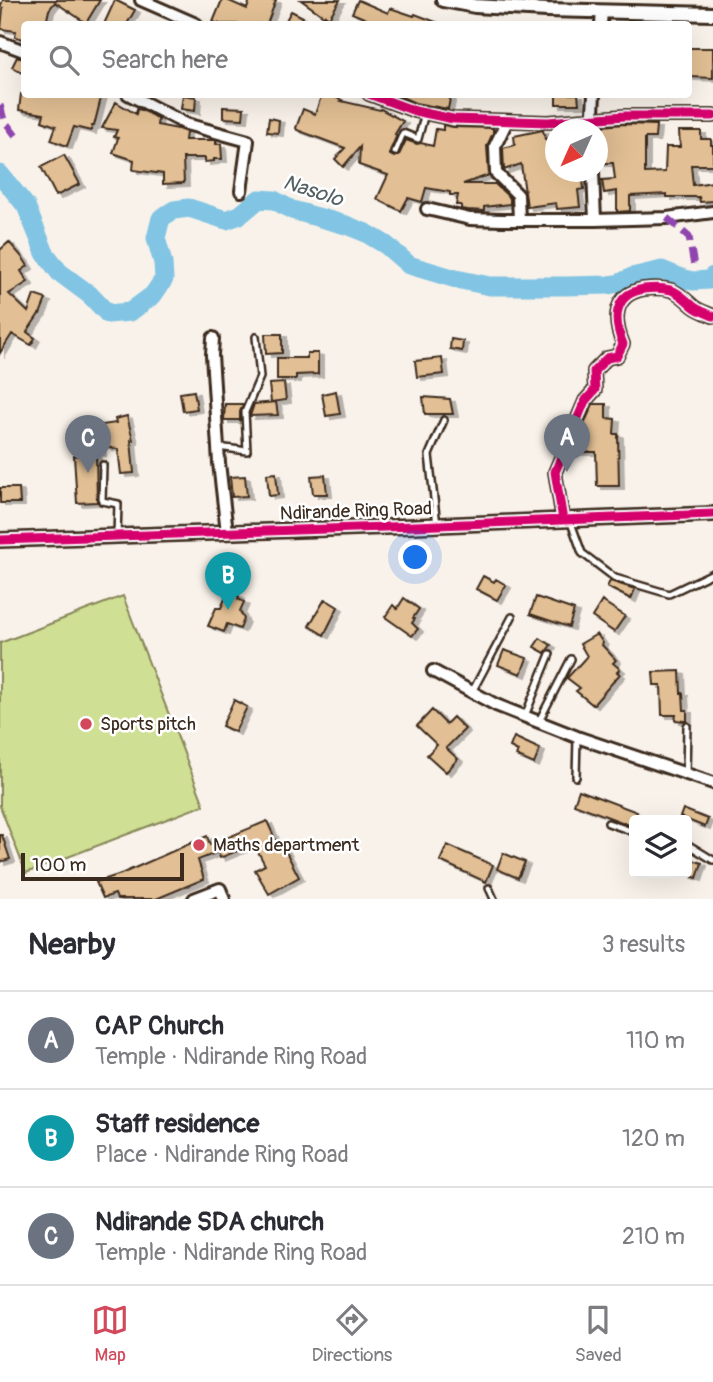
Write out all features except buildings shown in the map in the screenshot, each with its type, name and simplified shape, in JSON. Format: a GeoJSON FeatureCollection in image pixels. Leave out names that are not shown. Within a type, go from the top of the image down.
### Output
{"type":"FeatureCollection","features":[{"type":"Feature","properties":{"kind":"street"},"geometry":{"type":"LineString","coordinates":[[142,0],[190,21]]}},
{"type":"Feature","properties":{"kind":"street"},"geometry":{"type":"LineString","coordinates":[[443,0],[475,6],[548,5],[601,18],[713,14]]}},
{"type":"Feature","properties":{"kind":"street"},"geometry":{"type":"LineString","coordinates":[[0,42],[21,50]]}},
{"type":"Feature","properties":{"kind":"street"},"geometry":{"type":"LineString","coordinates":[[136,98],[186,124],[248,141],[241,191]]}},
{"type":"Feature","properties":{"kind":"street"},"geometry":{"type":"LineString","coordinates":[[381,98],[453,119],[545,122]]}},
{"type":"Feature","properties":{"kind":"street"},"geometry":{"type":"LineString","coordinates":[[592,119],[594,98]]}},
{"type":"Feature","properties":{"kind":"street"},"geometry":{"type":"LineString","coordinates":[[608,120],[625,116],[713,116]]}},
{"type":"Feature","properties":{"kind":"street"},"geometry":{"type":"LineString","coordinates":[[507,121],[495,146],[496,173],[518,195],[519,220]]}},
{"type":"Feature","properties":{"kind":"street"},"geometry":{"type":"LineString","coordinates":[[593,182],[595,220]]}},
{"type":"Feature","properties":{"kind":"street"},"geometry":{"type":"LineString","coordinates":[[427,209],[470,219],[519,220],[667,218],[713,212]]}},
{"type":"Feature","properties":{"kind":"street"},"geometry":{"type":"LineString","coordinates":[[567,520],[555,472],[585,401],[595,390],[594,371],[607,358],[617,356],[623,344],[616,314],[622,301],[631,292],[648,289],[674,291],[695,308],[713,316]]}},
{"type":"Feature","properties":{"kind":"street"},"geometry":{"type":"LineString","coordinates":[[214,338],[212,355],[218,447],[227,532]]}},
{"type":"Feature","properties":{"kind":"street","name":"Ndirande Ring Road"},"geometry":{"type":"LineString","coordinates":[[0,540],[713,514]]}},
{"type":"Feature","properties":{"kind":"street"},"geometry":{"type":"LineString","coordinates":[[433,671],[496,705],[577,737],[713,783]]}},
{"type":"Feature","properties":{"kind":"street"},"geometry":{"type":"LineString","coordinates":[[194,899],[220,889],[224,899]]}},
{"type":"Feature","properties":{"kind":"lane"},"geometry":{"type":"LineString","coordinates":[[396,152],[403,133],[418,139],[425,113]]}},
{"type":"Feature","properties":{"kind":"lane"},"geometry":{"type":"LineString","coordinates":[[218,447],[247,451],[245,412],[260,377],[256,337]]}},
{"type":"Feature","properties":{"kind":"lane"},"geometry":{"type":"LineString","coordinates":[[437,525],[429,455],[444,420]]}},
{"type":"Feature","properties":{"kind":"lane"},"geometry":{"type":"LineString","coordinates":[[103,465],[102,501],[118,504],[117,536]]}},
{"type":"Feature","properties":{"kind":"lane"},"geometry":{"type":"LineString","coordinates":[[567,520],[582,553],[615,578],[669,594],[713,573]]}},
{"type":"Feature","properties":{"kind":"lane"},"geometry":{"type":"LineString","coordinates":[[472,692],[512,617]]}},
{"type":"Feature","properties":{"kind":"lane"},"geometry":{"type":"LineString","coordinates":[[525,716],[550,654]]}},
{"type":"Feature","properties":{"kind":"lane"},"geometry":{"type":"LineString","coordinates":[[539,721],[571,659]]}},
{"type":"Feature","properties":{"kind":"lane"},"geometry":{"type":"LineString","coordinates":[[686,774],[687,726]]}},
{"type":"Feature","properties":{"kind":"lane"},"geometry":{"type":"LineString","coordinates":[[576,777],[577,737]]}},
{"type":"Feature","properties":{"kind":"lane"},"geometry":{"type":"LineString","coordinates":[[608,823],[629,830]]}},
{"type":"Feature","properties":{"kind":"lane"},"geometry":{"type":"LineString","coordinates":[[692,847],[713,860]]}},
{"type":"Feature","properties":{"kind":"lane"},"geometry":{"type":"LineString","coordinates":[[489,888],[494,899]]}},
{"type":"Feature","properties":{"kind":"green space","name":"Sports pitch"},"geometry":{"type":"Polygon","coordinates":[[[123,596],[204,805],[26,873],[0,806],[0,643],[123,596]]]}},
{"type":"Feature","properties":{"kind":"waterway","name":"Nasolo"},"geometry":{"type":"LineString","coordinates":[[0,174],[26,206],[45,253],[59,272],[90,295],[108,314],[130,312],[153,295],[164,279],[156,238],[161,218],[174,210],[189,208],[226,220],[240,215],[259,199],[274,200],[292,210],[366,233],[386,245],[409,265],[490,286],[609,285],[662,270],[693,281],[709,280],[713,276]]}},
{"type":"Feature","properties":{"kind":"marked path"},"geometry":{"type":"LineString","coordinates":[[0,105],[4,120],[16,136]]}},
{"type":"Feature","properties":{"kind":"marked path"},"geometry":{"type":"LineString","coordinates":[[667,218],[689,237],[694,266]]}},
{"type":"Feature","properties":{"kind":"cycle path"},"geometry":{"type":"LineString","coordinates":[[380,98],[415,111],[453,119],[548,122],[625,116],[713,116]]}},
{"type":"Feature","properties":{"kind":"cycle path"},"geometry":{"type":"LineString","coordinates":[[563,520],[555,472],[585,401],[595,390],[594,371],[607,358],[617,356],[623,344],[617,317],[621,302],[634,292],[668,289],[713,316]]}},
{"type":"Feature","properties":{"kind":"cycle path"},"geometry":{"type":"LineString","coordinates":[[0,540],[713,514]]}},
{"type":"Feature","properties":{"kind":"place","name":"CAP Church"},"geometry":{"type":"Point","coordinates":[567,472]}},
{"type":"Feature","properties":{"kind":"place","name":"Ndirande SDA church"},"geometry":{"type":"Point","coordinates":[88,473]}},
{"type":"Feature","properties":{"kind":"place","name":"Staff residence"},"geometry":{"type":"Point","coordinates":[228,610]}},
{"type":"Feature","properties":{"kind":"place","name":"Sports pitch"},"geometry":{"type":"Point","coordinates":[86,724]}},
{"type":"Feature","properties":{"kind":"place","name":"Maths department"},"geometry":{"type":"Point","coordinates":[199,845]}}]}
